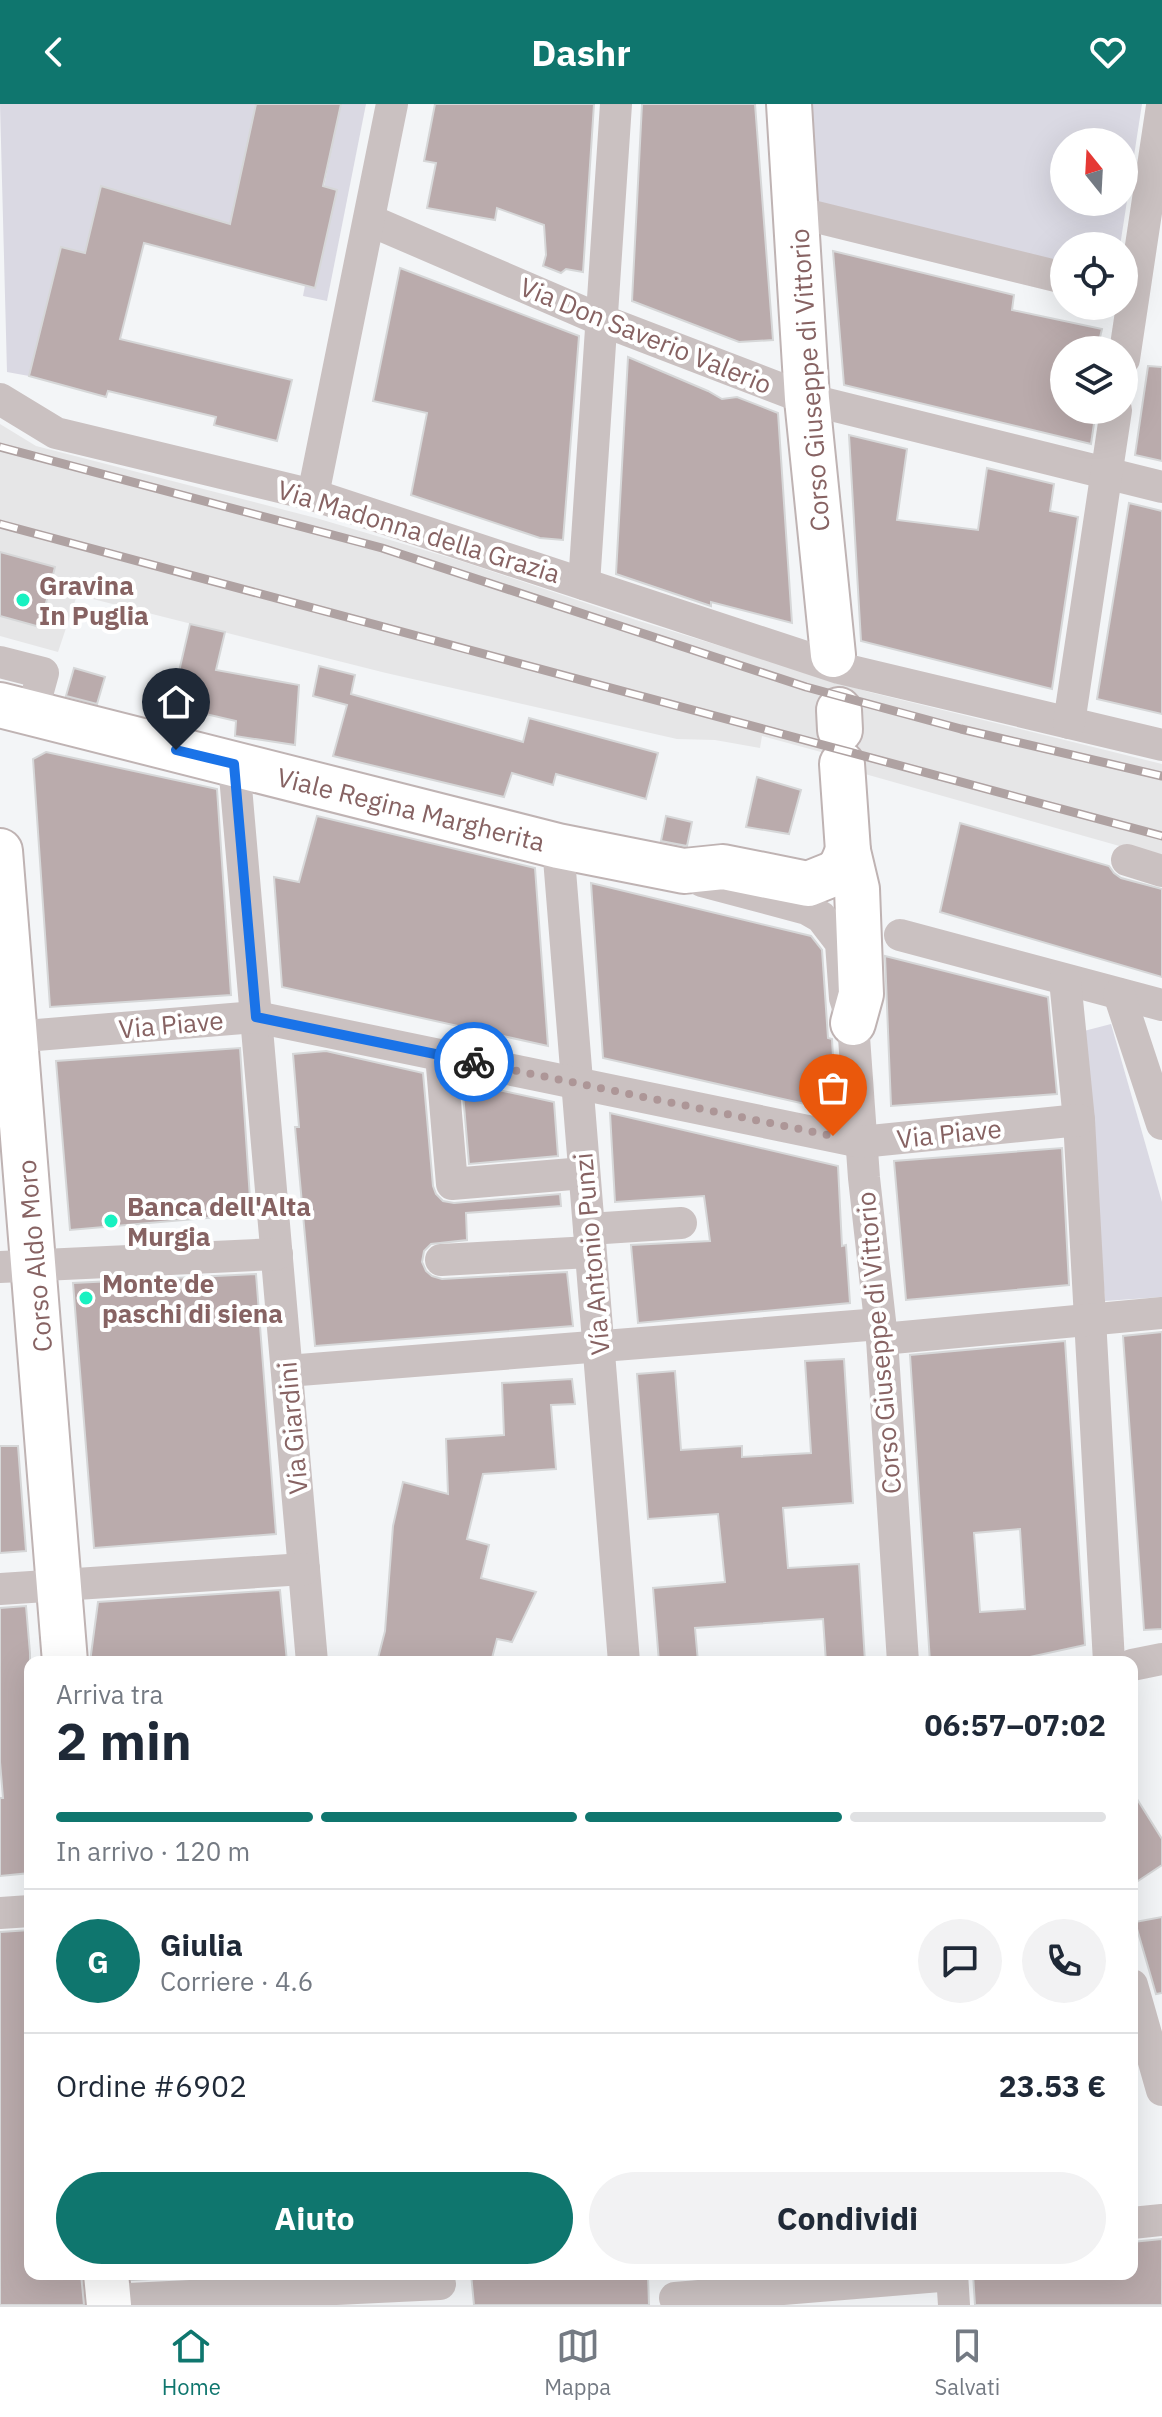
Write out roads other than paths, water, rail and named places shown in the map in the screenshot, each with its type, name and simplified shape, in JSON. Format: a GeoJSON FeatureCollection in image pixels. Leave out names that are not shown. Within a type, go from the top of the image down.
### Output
{"type":"FeatureCollection","features":[{"type":"Feature","properties":{"kind":"street"},"geometry":{"type":"LineString","coordinates":[[313,495],[392,104]]}},
{"type":"Feature","properties":{"kind":"street"},"geometry":{"type":"LineString","coordinates":[[584,584],[616,104]]}},
{"type":"Feature","properties":{"kind":"street","name":"Corso Giuseppe di Vittorio"},"geometry":{"type":"LineString","coordinates":[[789,104],[807,399],[839,706],[848,851],[857,889],[861,994],[853,1023]]}},
{"type":"Feature","properties":{"kind":"street"},"geometry":{"type":"LineString","coordinates":[[1130,336],[1140,296],[1162,106]]}},
{"type":"Feature","properties":{"kind":"street"},"geometry":{"type":"LineString","coordinates":[[796,212],[1050,275]]}},
{"type":"Feature","properties":{"kind":"street","name":"Via Don Saverio Valerio"},"geometry":{"type":"LineString","coordinates":[[369,220],[601,320],[807,399],[1162,487]]}},
{"type":"Feature","properties":{"kind":"street","name":"Via Madonna della Grazia"},"geometry":{"type":"LineString","coordinates":[[0,399],[56,433],[313,495],[584,584],[839,706],[1069,723],[1162,745]]}},
{"type":"Feature","properties":{"kind":"street"},"geometry":{"type":"LineString","coordinates":[[1069,723],[1114,424]]}},
{"type":"Feature","properties":{"kind":"street"},"geometry":{"type":"LineString","coordinates":[[0,662],[43,673],[16,709]]}},
{"type":"Feature","properties":{"kind":"street","name":"Viale Regina Margherita"},"geometry":{"type":"LineString","coordinates":[[16,709],[558,846],[684,871],[723,867],[808,884],[833,874],[841,867],[848,851]]}},
{"type":"Feature","properties":{"kind":"street","name":"Via Giardini"},"geometry":{"type":"LineString","coordinates":[[234,764],[311,1656]]}},
{"type":"Feature","properties":{"kind":"street","name":"Vía Antonio Punzi"},"geometry":{"type":"LineString","coordinates":[[558,846],[624,1656]]}},
{"type":"Feature","properties":{"kind":"street"},"geometry":{"type":"LineString","coordinates":[[1127,860],[1162,871]]}},
{"type":"Feature","properties":{"kind":"street","name":"Corso Aldo Moro"},"geometry":{"type":"LineString","coordinates":[[1,869],[17,1265],[60,1585],[65,1656]]}},
{"type":"Feature","properties":{"kind":"street","name":"Viale Regina Margherita"},"geometry":{"type":"LineString","coordinates":[[684,871],[707,885],[807,909],[831,927]]}},
{"type":"Feature","properties":{"kind":"street","name":"Corso Giuseppe di Vittorio"},"geometry":{"type":"LineString","coordinates":[[831,927],[841,943],[845,998],[853,1023],[861,1142],[881,1331],[903,1656]]}},
{"type":"Feature","properties":{"kind":"street"},"geometry":{"type":"LineString","coordinates":[[900,935],[1162,1005]]}},
{"type":"Feature","properties":{"kind":"street"},"geometry":{"type":"LineString","coordinates":[[1065,980],[1079,1120],[1109,1656]]}},
{"type":"Feature","properties":{"kind":"street"},"geometry":{"type":"LineString","coordinates":[[1119,994],[1162,1124]]}},
{"type":"Feature","properties":{"kind":"street","name":"Via Piave"},"geometry":{"type":"LineString","coordinates":[[8,1037],[256,1017],[861,1142],[1079,1120]]}},
{"type":"Feature","properties":{"kind":"street"},"geometry":{"type":"LineString","coordinates":[[441,1055],[452,1184],[584,1173]]}},
{"type":"Feature","properties":{"kind":"street"},"geometry":{"type":"LineString","coordinates":[[441,1260],[590,1241],[681,1223]]}},
{"type":"Feature","properties":{"kind":"street"},"geometry":{"type":"LineString","coordinates":[[17,1265],[277,1254]]}},
{"type":"Feature","properties":{"kind":"street"},"geometry":{"type":"LineString","coordinates":[[287,1371],[1162,1313]]}},
{"type":"Feature","properties":{"kind":"street"},"geometry":{"type":"LineString","coordinates":[[0,1589],[304,1569]]}},
{"type":"Feature","properties":{"kind":"street"},"geometry":{"type":"LineString","coordinates":[[1138,1664],[1162,1659]]}},
{"type":"Feature","properties":{"kind":"street"},"geometry":{"type":"LineString","coordinates":[[0,1913],[24,1911]]}},
{"type":"Feature","properties":{"kind":"street"},"geometry":{"type":"LineString","coordinates":[[1138,2006],[1162,2090]]}},
{"type":"Feature","properties":{"kind":"street"},"geometry":{"type":"LineString","coordinates":[[1138,2222],[1162,2220]]}},
{"type":"Feature","properties":{"kind":"street"},"geometry":{"type":"LineString","coordinates":[[675,2292],[860,2280]]}},
{"type":"Feature","properties":{"kind":"street"},"geometry":{"type":"LineString","coordinates":[[952,2280],[954,2305]]}},
{"type":"Feature","properties":{"kind":"street"},"geometry":{"type":"LineString","coordinates":[[108,2293],[439,2288]]}},
{"type":"Feature","properties":{"kind":"railway"},"geometry":{"type":"LineString","coordinates":[[0,447],[382,548],[806,687],[961,729],[1162,776]]}},
{"type":"Feature","properties":{"kind":"railway"},"geometry":{"type":"LineString","coordinates":[[0,524],[1162,836]]}},
{"type":"Feature","properties":{"kind":"place","name":"Gravina In Puglia"},"geometry":{"type":"Point","coordinates":[23,600]}},
{"type":"Feature","properties":{"kind":"place","name":"Banca dell'Alta Murgia"},"geometry":{"type":"Point","coordinates":[111,1221]}},
{"type":"Feature","properties":{"kind":"place","name":"Monte de paschi di siena"},"geometry":{"type":"Point","coordinates":[86,1298]}}]}
